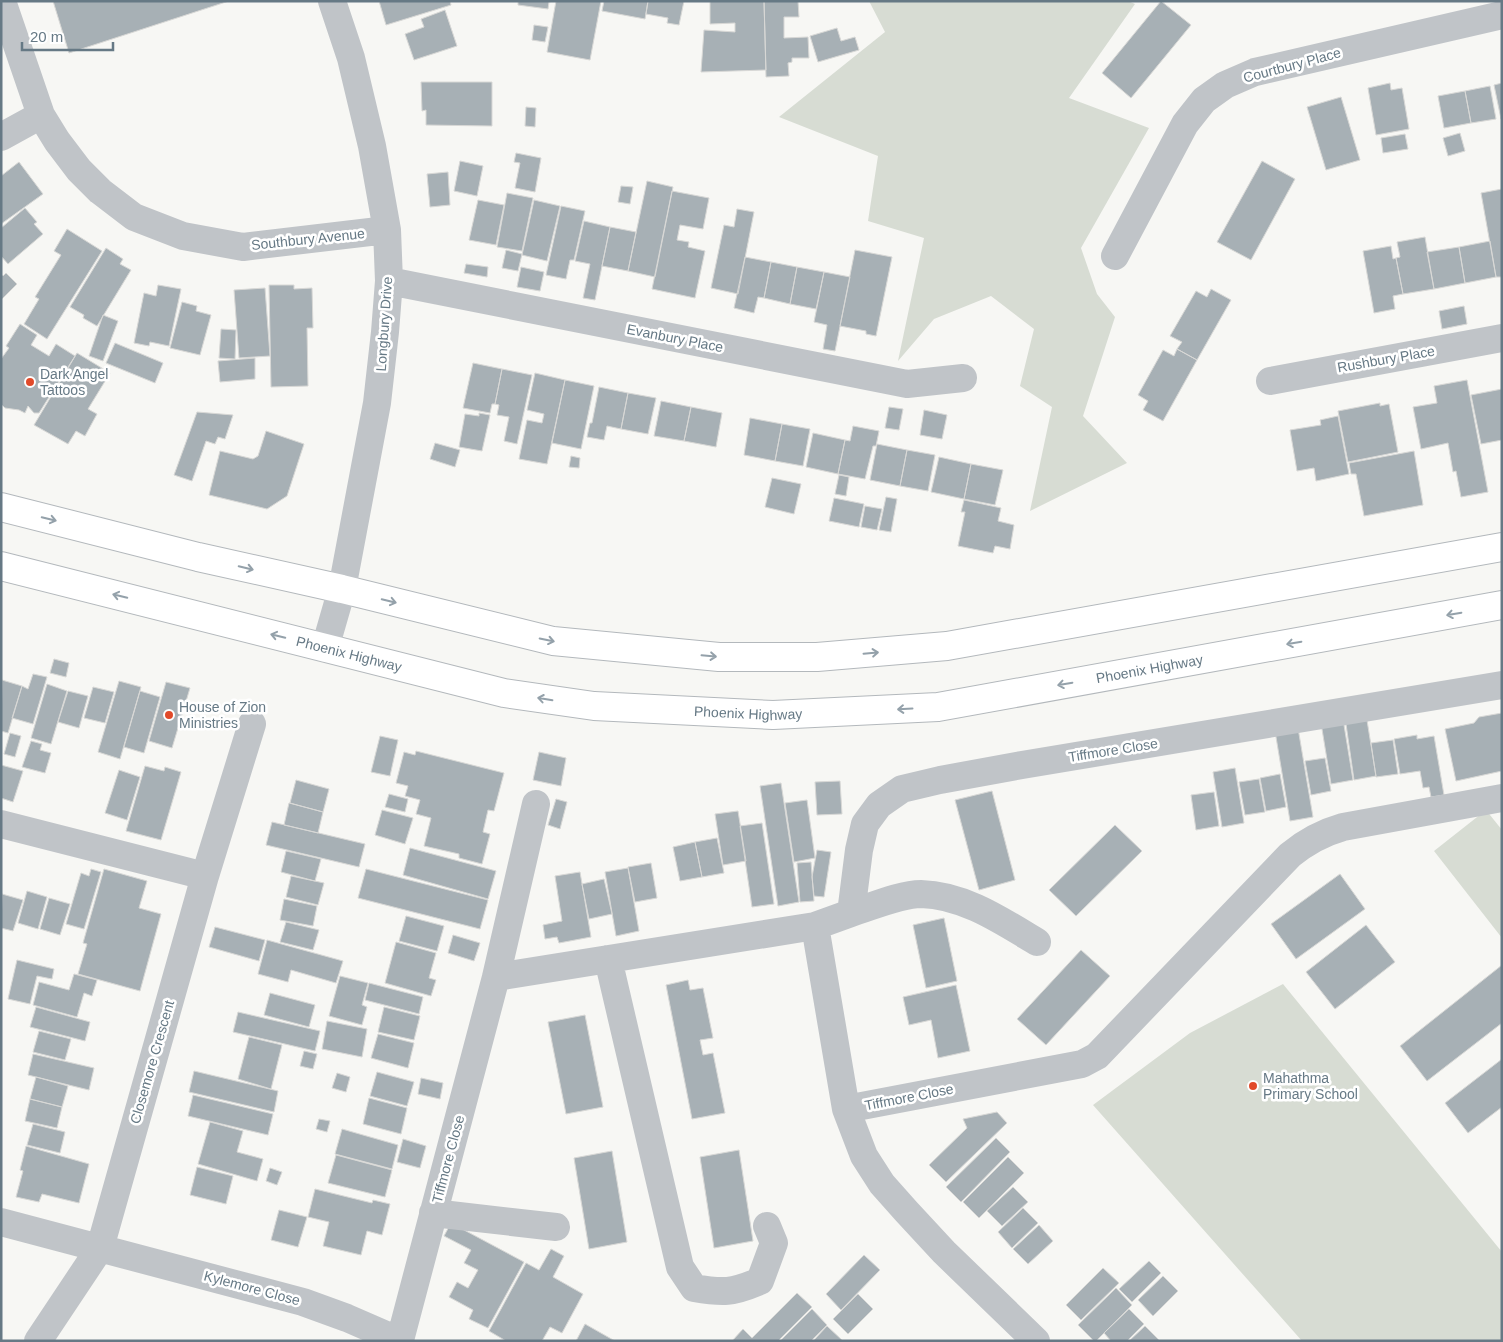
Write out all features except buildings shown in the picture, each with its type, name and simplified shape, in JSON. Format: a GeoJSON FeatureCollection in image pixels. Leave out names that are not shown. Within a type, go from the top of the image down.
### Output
{"type":"FeatureCollection","features":[{"type":"Feature","properties":{"kind":"main road"},"geometry":{"type":"LineString","coordinates":[[1,507],[198,557],[342,589],[553,641],[719,657],[817,657],[947,646],[1502,548]]}},
{"type":"Feature","properties":{"kind":"main road","name":"Phoenix Highway"},"geometry":{"type":"LineString","coordinates":[[1,566],[504,693],[584,705],[676,712],[773,716],[938,707],[1502,605]]}},
{"type":"Feature","properties":{"kind":"street","name":"Southbury Avenue"},"geometry":{"type":"LineString","coordinates":[[2,1],[41,115],[57,141],[79,170],[100,191],[134,217],[183,236],[243,246],[387,230]]}},
{"type":"Feature","properties":{"kind":"street","name":"Longbury Drive"},"geometry":{"type":"LineString","coordinates":[[325,648],[342,589],[377,403],[385,332],[388,281],[387,230],[372,146],[351,58],[332,1]]}},
{"type":"Feature","properties":{"kind":"street","name":"Courtbury Place"},"geometry":{"type":"LineString","coordinates":[[1115,256],[1185,124],[1204,100],[1225,85],[1255,72],[1502,15]]}},
{"type":"Feature","properties":{"kind":"street"},"geometry":{"type":"LineString","coordinates":[[1,137],[41,115]]}},
{"type":"Feature","properties":{"kind":"street","name":"Evanbury Place"},"geometry":{"type":"LineString","coordinates":[[388,281],[907,384],[963,378]]}},
{"type":"Feature","properties":{"kind":"street","name":"Rushbury Place"},"geometry":{"type":"LineString","coordinates":[[1270,380],[1502,338]]}},
{"type":"Feature","properties":{"kind":"street","name":"Tiffmore Close"},"geometry":{"type":"LineString","coordinates":[[851,913],[859,850],[865,824],[879,805],[902,789],[1022,765],[1502,685]]}},
{"type":"Feature","properties":{"kind":"street","name":"Closemore Crescent"},"geometry":{"type":"LineString","coordinates":[[100,1248],[205,876],[252,724]]}},
{"type":"Feature","properties":{"kind":"street","name":"Tiffmore Close"},"geometry":{"type":"LineString","coordinates":[[846,1109],[1082,1064],[1097,1056],[1290,854],[1306,842],[1323,833],[1343,827],[1502,798]]}},
{"type":"Feature","properties":{"kind":"street","name":"Tiffmore Close"},"geometry":{"type":"LineString","coordinates":[[400,1341],[496,977],[536,804]]}},
{"type":"Feature","properties":{"kind":"street"},"geometry":{"type":"LineString","coordinates":[[1,824],[205,876]]}},
{"type":"Feature","properties":{"kind":"street"},"geometry":{"type":"LineString","coordinates":[[496,977],[815,926],[903,897],[921,894],[946,898],[969,905],[996,917],[1037,942]]}},
{"type":"Feature","properties":{"kind":"street","name":"Tiffmore Close"},"geometry":{"type":"LineString","coordinates":[[815,926],[846,1109],[864,1156],[882,1184],[944,1252],[1036,1341]]}},
{"type":"Feature","properties":{"kind":"street"},"geometry":{"type":"LineString","coordinates":[[608,959],[680,1268],[694,1288],[723,1292],[732,1291],[760,1280],[774,1244],[767,1226]]}},
{"type":"Feature","properties":{"kind":"street"},"geometry":{"type":"LineString","coordinates":[[434,1213],[556,1227]]}},
{"type":"Feature","properties":{"kind":"street","name":"Kylemore Close"},"geometry":{"type":"LineString","coordinates":[[1,1222],[303,1302],[347,1318],[400,1341]]}},
{"type":"Feature","properties":{"kind":"street"},"geometry":{"type":"LineString","coordinates":[[38,1341],[100,1248]]}},
{"type":"Feature","properties":{"kind":"shaded area"},"geometry":{"type":"Polygon","coordinates":[[[869,1],[1128,1],[1135,4],[1069,98],[1149,128],[1081,248],[1097,294],[1115,317],[1083,416],[1127,463],[1030,511],[1052,407],[1020,386],[1034,329],[991,296],[934,319],[898,361],[924,238],[868,221],[878,156],[779,117],[885,32],[869,1]]]}},
{"type":"Feature","properties":{"kind":"shaded area"},"geometry":{"type":"Polygon","coordinates":[[[1486,810],[1502,830],[1502,938],[1434,851],[1486,810]]]}},
{"type":"Feature","properties":{"kind":"shaded area"},"geometry":{"type":"Polygon","coordinates":[[[1283,984],[1502,1252],[1502,1341],[1302,1341],[1093,1105],[1190,1033],[1283,984]]]}},
{"type":"Feature","properties":{"kind":"place","name":"Dark Angel Tattoos"},"geometry":{"type":"Point","coordinates":[30,382]}},
{"type":"Feature","properties":{"kind":"place","name":"House of Zion Ministries"},"geometry":{"type":"Point","coordinates":[169,715]}},
{"type":"Feature","properties":{"kind":"place","name":"Mahathma Primary School"},"geometry":{"type":"Point","coordinates":[1253,1086]}}]}
